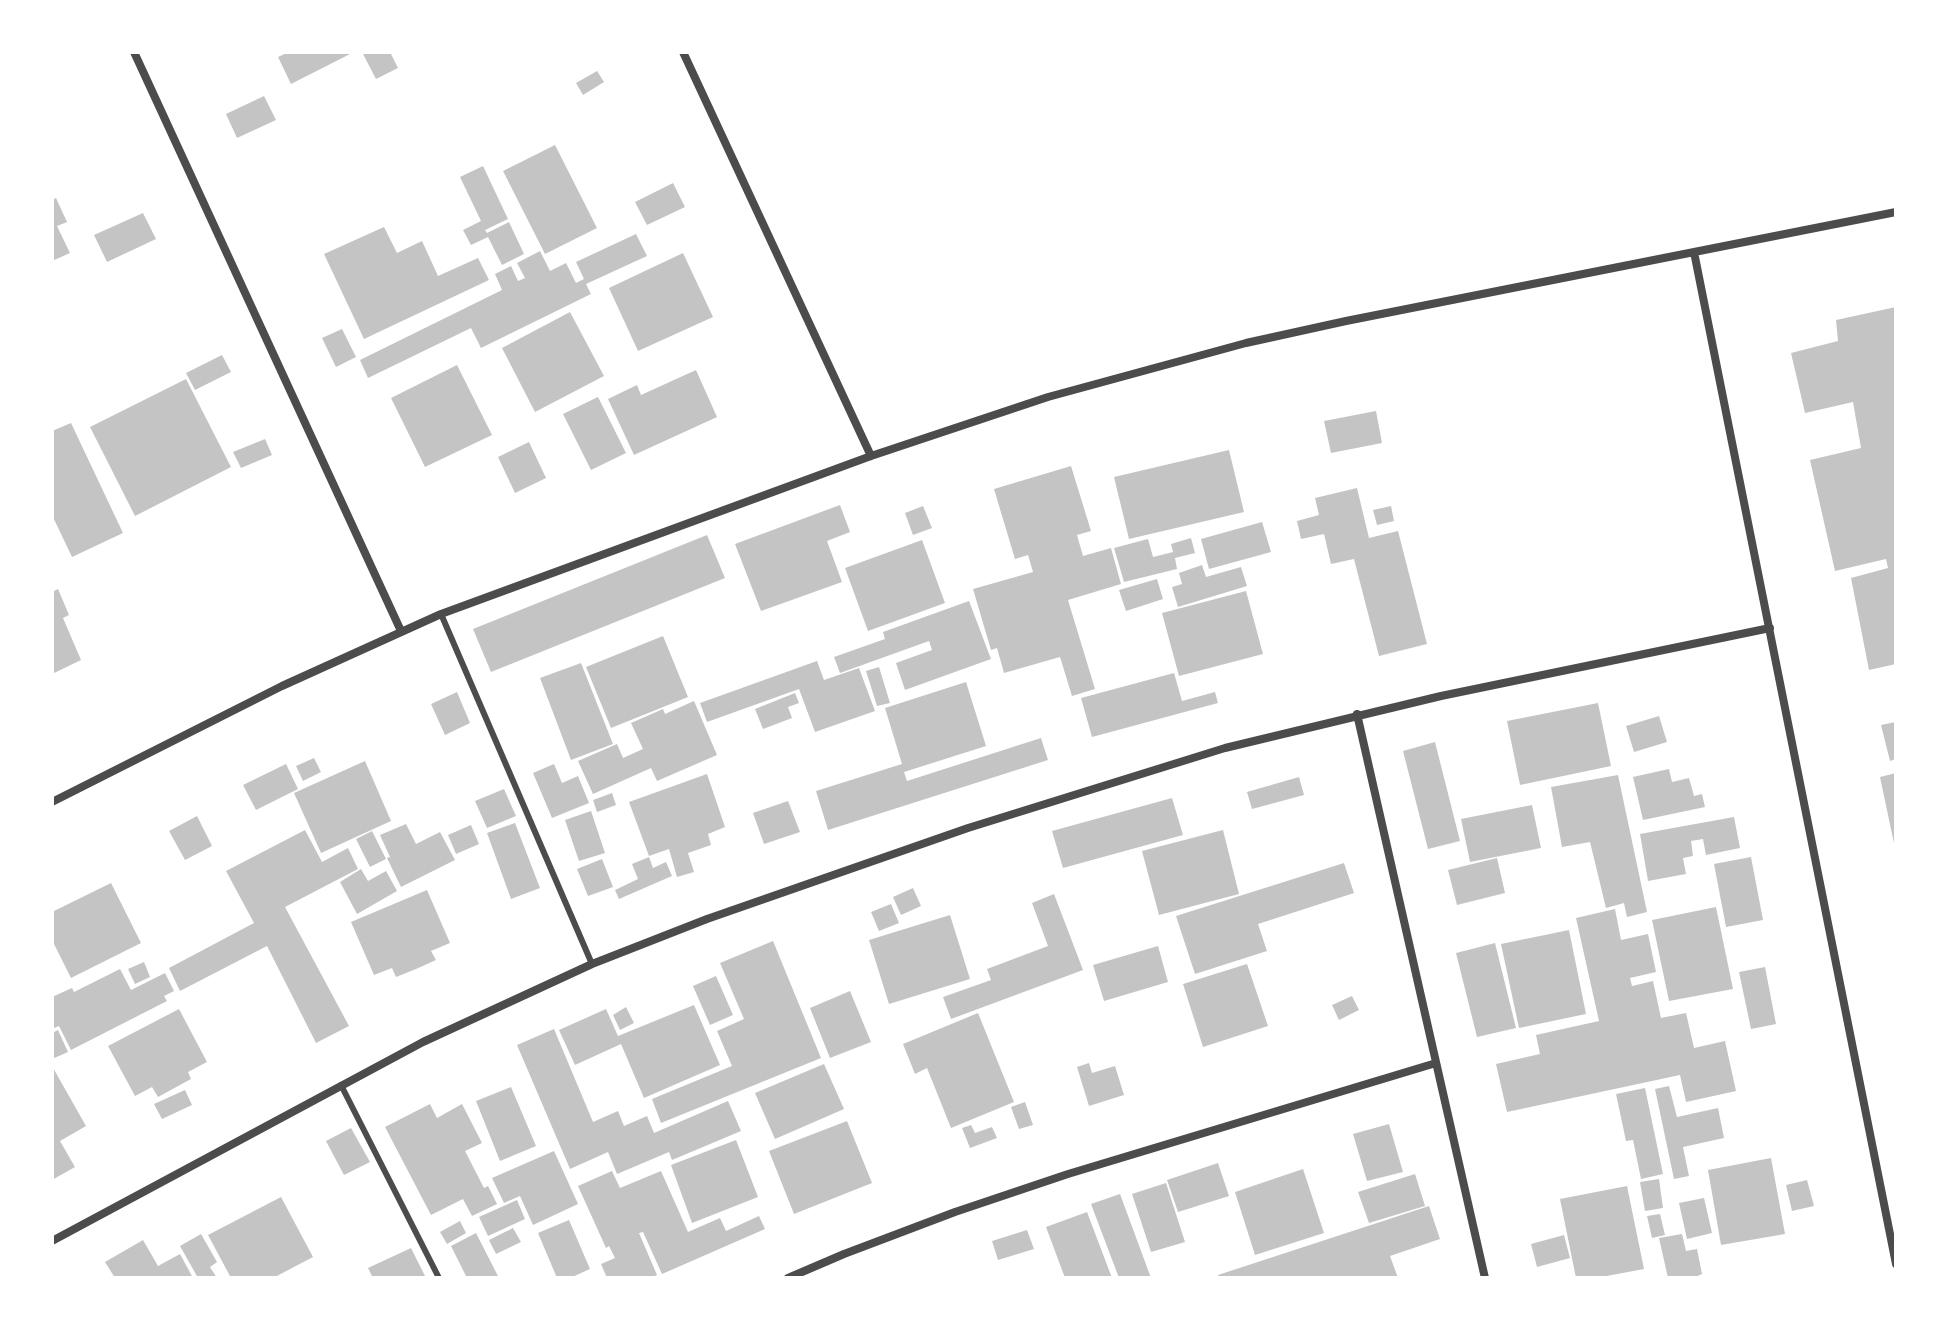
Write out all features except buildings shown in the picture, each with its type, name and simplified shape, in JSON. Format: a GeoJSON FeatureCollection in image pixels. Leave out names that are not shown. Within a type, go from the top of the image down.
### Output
{"type":"FeatureCollection","features":[{"type":"Feature","properties":{"kind":"street"},"geometry":{"type":"LineString","coordinates":[[134,52],[401,631]]}},
{"type":"Feature","properties":{"kind":"street"},"geometry":{"type":"LineString","coordinates":[[683,52],[871,456]]}},
{"type":"Feature","properties":{"kind":"street"},"geometry":{"type":"LineString","coordinates":[[52,802],[219,717],[441,614],[871,456],[1048,397],[1246,343],[1896,212]]}},
{"type":"Feature","properties":{"kind":"street"},"geometry":{"type":"LineString","coordinates":[[1694,252],[1896,1264]]}},
{"type":"Feature","properties":{"kind":"street"},"geometry":{"type":"LineString","coordinates":[[52,1241],[423,1042],[592,964],[707,919],[968,828],[1225,748],[1357,714],[1770,628]]}},
{"type":"Feature","properties":{"kind":"street"},"geometry":{"type":"LineString","coordinates":[[1357,714],[1485,1278]]}},
{"type":"Feature","properties":{"kind":"street"},"geometry":{"type":"LineString","coordinates":[[788,1278],[913,1228],[1068,1174],[1436,1063]]}},
{"type":"Feature","properties":{"kind":"lane"},"geometry":{"type":"LineString","coordinates":[[441,614],[592,964]]}},
{"type":"Feature","properties":{"kind":"lane"},"geometry":{"type":"LineString","coordinates":[[341,1084],[439,1278]]}}]}
